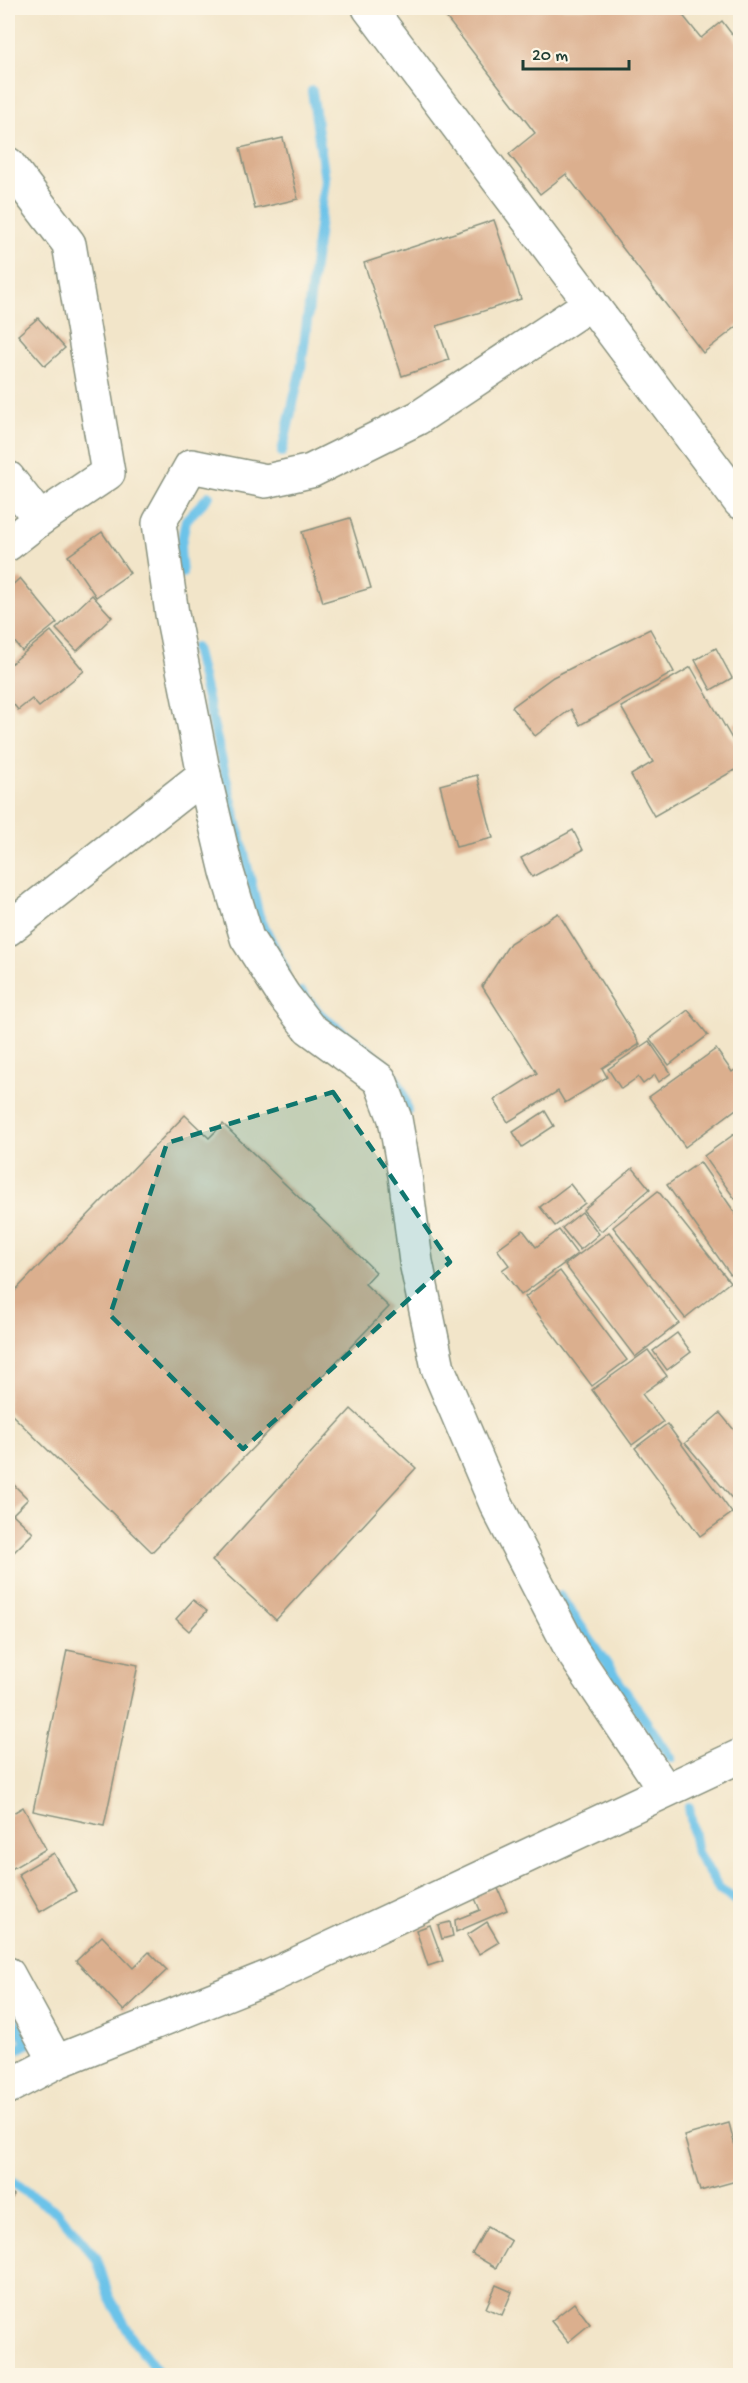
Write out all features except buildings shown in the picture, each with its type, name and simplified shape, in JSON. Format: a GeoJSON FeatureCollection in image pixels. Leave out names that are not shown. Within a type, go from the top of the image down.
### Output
{"type":"FeatureCollection","features":[{"type":"Feature","properties":{"kind":"street"},"geometry":{"type":"LineString","coordinates":[[381,12],[591,303],[741,502]]}},
{"type":"Feature","properties":{"kind":"street"},"geometry":{"type":"LineString","coordinates":[[8,164],[69,244],[108,465],[108,474],[39,519],[8,544]]}},
{"type":"Feature","properties":{"kind":"street"},"geometry":{"type":"LineString","coordinates":[[591,303],[418,418],[311,471],[266,481],[191,466],[159,523],[172,614],[204,775],[227,872],[247,938],[284,996],[309,1028],[380,1080],[395,1119],[416,1262],[438,1368],[496,1504],[572,1651],[665,1790]]}},
{"type":"Feature","properties":{"kind":"street"},"geometry":{"type":"LineString","coordinates":[[8,478],[39,519]]}},
{"type":"Feature","properties":{"kind":"street"},"geometry":{"type":"LineString","coordinates":[[8,929],[204,775]]}},
{"type":"Feature","properties":{"kind":"street"},"geometry":{"type":"LineString","coordinates":[[8,2087],[56,2062],[271,1976],[741,1756]]}},
{"type":"Feature","properties":{"kind":"street"},"geometry":{"type":"LineString","coordinates":[[8,1974],[56,2062]]}},
{"type":"Feature","properties":{"kind":"highlighted area"},"geometry":{"type":"Polygon","coordinates":[[[333,1092],[450,1262],[243,1449],[110,1315],[167,1143],[333,1092]]]}},
{"type":"Feature","properties":{"kind":"waterway"},"geometry":{"type":"LineString","coordinates":[[282,452],[301,368],[325,180],[312,91]]}},
{"type":"Feature","properties":{"kind":"waterway"},"geometry":{"type":"LineString","coordinates":[[182,573],[180,550],[186,520],[209,496]]}},
{"type":"Feature","properties":{"kind":"waterway"},"geometry":{"type":"LineString","coordinates":[[195,648],[259,916],[285,970]]}},
{"type":"Feature","properties":{"kind":"waterway"},"geometry":{"type":"LineString","coordinates":[[301,992],[319,1013],[385,1064],[395,1077],[407,1111]]}},
{"type":"Feature","properties":{"kind":"waterway"},"geometry":{"type":"LineString","coordinates":[[560,1596],[671,1758]]}},
{"type":"Feature","properties":{"kind":"waterway"},"geometry":{"type":"LineString","coordinates":[[689,1807],[697,1853],[720,1890],[740,1903]]}},
{"type":"Feature","properties":{"kind":"waterway"},"geometry":{"type":"LineString","coordinates":[[8,2055],[27,2044],[10,2012]]}},
{"type":"Feature","properties":{"kind":"waterway"},"geometry":{"type":"LineString","coordinates":[[8,2180],[57,2212],[97,2259],[109,2297],[134,2341],[161,2376]]}}]}
